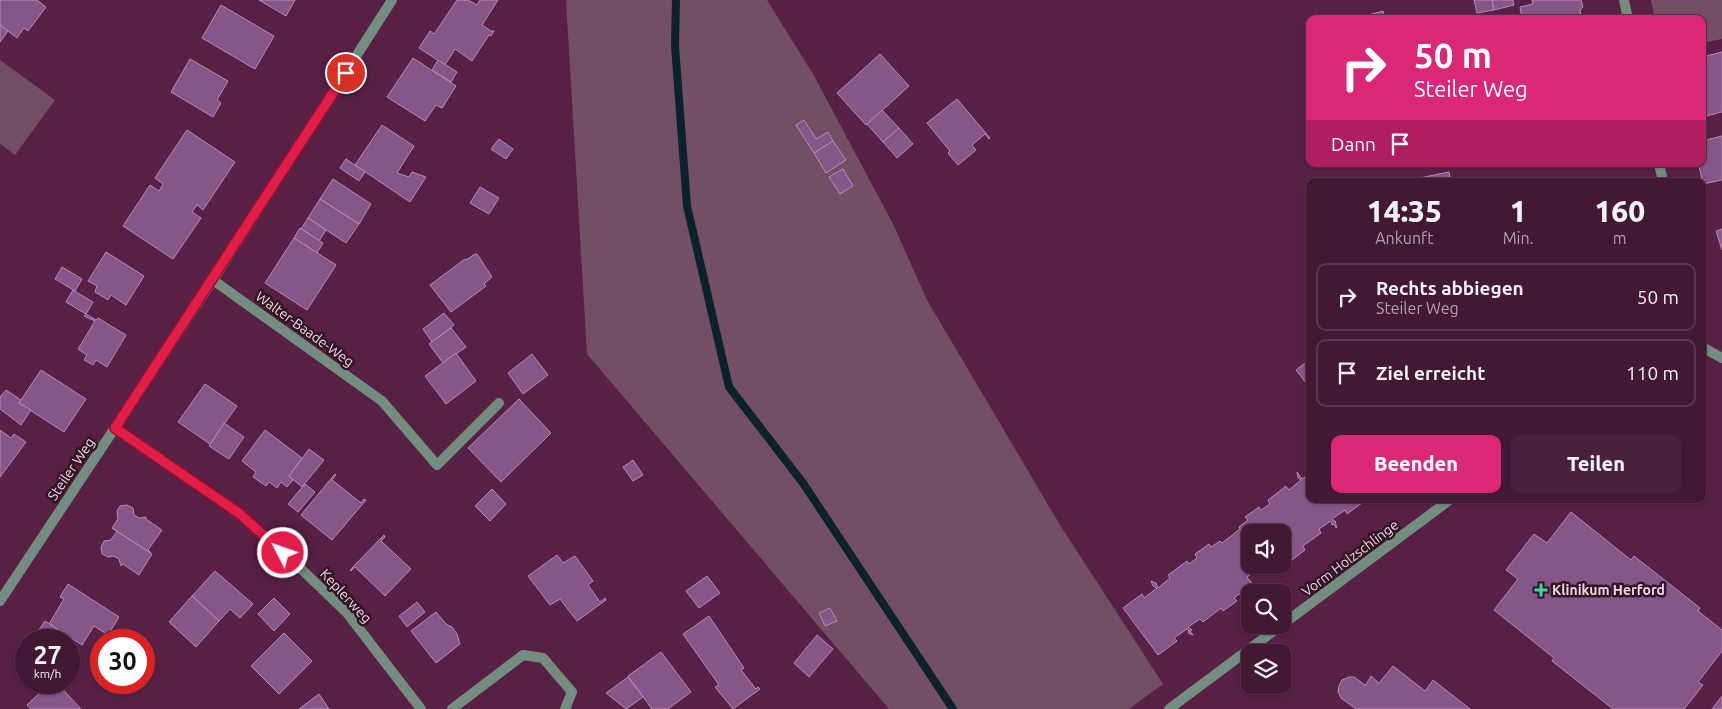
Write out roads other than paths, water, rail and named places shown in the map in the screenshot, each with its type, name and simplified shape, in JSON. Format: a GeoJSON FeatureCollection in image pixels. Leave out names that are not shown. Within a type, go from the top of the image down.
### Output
{"type":"FeatureCollection","features":[{"type":"Feature","properties":{"kind":"street","name":"Steiler Weg"},"geometry":{"type":"LineString","coordinates":[[0,601],[212,280],[388,9],[392,0]]}},
{"type":"Feature","properties":{"kind":"street"},"geometry":{"type":"LineString","coordinates":[[1624,0],[1627,15]]}},
{"type":"Feature","properties":{"kind":"street","name":"Walter-Baade-Weg"},"geometry":{"type":"LineString","coordinates":[[212,280],[382,401],[437,465],[499,404]]}},
{"type":"Feature","properties":{"kind":"street"},"geometry":{"type":"LineString","coordinates":[[1706,349],[1722,358]]}},
{"type":"Feature","properties":{"kind":"street","name":"Keplerweg"},"geometry":{"type":"LineString","coordinates":[[115,428],[240,514],[297,566],[347,613],[421,709]]}},
{"type":"Feature","properties":{"kind":"street","name":"Vorm Holzschlinge"},"geometry":{"type":"LineString","coordinates":[[1169,709],[1446,503]]}},
{"type":"Feature","properties":{"kind":"street"},"geometry":{"type":"LineString","coordinates":[[452,709],[523,655],[543,658],[572,692],[565,709]]}},
{"type":"Feature","properties":{"kind":"waterway"},"geometry":{"type":"LineString","coordinates":[[676,0],[675,46],[687,206],[729,387],[803,483],[953,709]]}},
{"type":"Feature","properties":{"kind":"place","name":"Klinikum Herford"},"geometry":{"type":"Point","coordinates":[1541,590]}}]}
